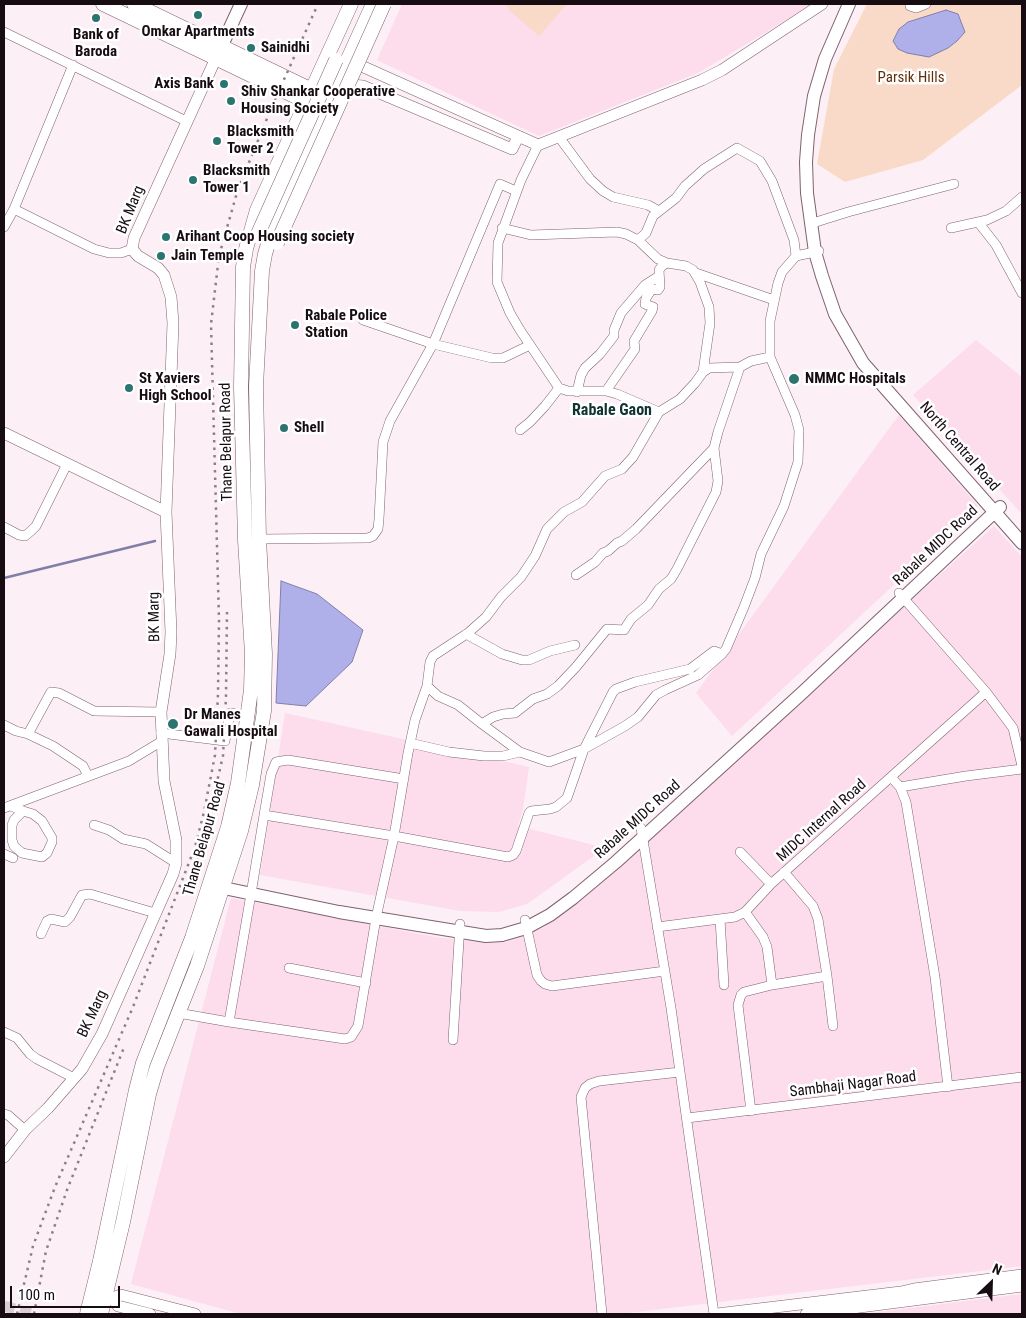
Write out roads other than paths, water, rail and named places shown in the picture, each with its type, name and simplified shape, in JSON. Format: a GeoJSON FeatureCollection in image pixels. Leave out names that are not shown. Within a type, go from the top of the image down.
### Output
{"type":"FeatureCollection","features":[{"type":"Feature","properties":{"kind":"main road"},"geometry":{"type":"LineString","coordinates":[[103,4],[218,52],[309,96],[325,110]]}},
{"type":"Feature","properties":{"kind":"main road"},"geometry":{"type":"LineString","coordinates":[[134,4],[218,52]]}},
{"type":"Feature","properties":{"kind":"main road"},"geometry":{"type":"LineString","coordinates":[[218,52],[241,4]]}},
{"type":"Feature","properties":{"kind":"main road"},"geometry":{"type":"LineString","coordinates":[[243,296],[243,268],[252,224],[351,4]]}},
{"type":"Feature","properties":{"kind":"main road"},"geometry":{"type":"LineString","coordinates":[[243,296],[257,236],[361,4]]}},
{"type":"Feature","properties":{"kind":"main road"},"geometry":{"type":"LineString","coordinates":[[261,298],[263,262],[271,232],[373,4]]}},
{"type":"Feature","properties":{"kind":"main road"},"geometry":{"type":"LineString","coordinates":[[261,298],[267,272],[277,243],[384,4]]}},
{"type":"Feature","properties":{"kind":"main road","name":"North Central Road"},"geometry":{"type":"LineString","coordinates":[[818,251],[813,203],[812,162],[816,124],[822,94],[836,49],[854,4]]}},
{"type":"Feature","properties":{"kind":"main road","name":"North Central Road"},"geometry":{"type":"LineString","coordinates":[[854,4],[825,59],[814,96],[806,162],[807,193],[818,251],[835,314],[864,363],[995,507],[1022,543]]}},
{"type":"Feature","properties":{"kind":"main road"},"geometry":{"type":"LineString","coordinates":[[309,96],[333,92]]}},
{"type":"Feature","properties":{"kind":"main road","name":"Thane Belapur Road"},"geometry":{"type":"LineString","coordinates":[[101,1314],[109,1298],[156,1067],[197,966],[235,798],[248,716],[252,654],[245,530],[241,387],[243,296]]}},
{"type":"Feature","properties":{"kind":"main road","name":"Thane Belapur Road"},"geometry":{"type":"LineString","coordinates":[[87,1314],[143,1063],[245,817],[252,785],[264,711],[265,654],[259,539],[256,386],[261,298]]}},
{"type":"Feature","properties":{"kind":"main road","name":"North Central Road"},"geometry":{"type":"LineString","coordinates":[[995,507],[1022,531]]}},
{"type":"Feature","properties":{"kind":"main road","name":"Rabale MIDC Road"},"geometry":{"type":"LineString","coordinates":[[217,883],[460,928],[500,928],[525,924],[541,912],[572,895],[692,789],[763,725],[995,507]]}},
{"type":"Feature","properties":{"kind":"street"},"geometry":{"type":"LineString","coordinates":[[333,92],[342,86],[363,86],[512,150],[538,145],[702,80],[722,70],[822,4]]}},
{"type":"Feature","properties":{"kind":"street"},"geometry":{"type":"LineString","coordinates":[[910,4],[910,6],[916,8],[926,4]]}},
{"type":"Feature","properties":{"kind":"street"},"geometry":{"type":"LineString","coordinates":[[4,32],[186,121]]}},
{"type":"Feature","properties":{"kind":"street","name":"BK Marg"},"geometry":{"type":"LineString","coordinates":[[4,1157],[25,1130],[82,1069],[102,1034],[173,874],[176,863],[176,840],[164,781],[161,712],[170,654],[171,632],[166,512],[173,323],[171,297],[164,275],[158,268],[138,256],[132,249],[134,238],[218,52]]}},
{"type":"Feature","properties":{"kind":"street"},"geometry":{"type":"LineString","coordinates":[[357,64],[538,145]]}},
{"type":"Feature","properties":{"kind":"street"},"geometry":{"type":"LineString","coordinates":[[4,227],[14,209],[72,66]]}},
{"type":"Feature","properties":{"kind":"street"},"geometry":{"type":"LineString","coordinates":[[512,150],[518,137]]}},
{"type":"Feature","properties":{"kind":"street"},"geometry":{"type":"LineString","coordinates":[[559,137],[590,179],[603,191],[613,197],[648,205],[659,211]]}},
{"type":"Feature","properties":{"kind":"street"},"geometry":{"type":"LineString","coordinates":[[538,145],[516,191],[498,243],[498,282],[510,313],[559,388],[577,392],[606,391],[637,401],[660,412]]}},
{"type":"Feature","properties":{"kind":"street"},"geometry":{"type":"LineString","coordinates":[[638,240],[646,233],[650,220],[676,198],[685,186],[704,169],[731,151],[739,149],[760,161],[772,181],[794,240],[796,256]]}},
{"type":"Feature","properties":{"kind":"street"},"geometry":{"type":"LineString","coordinates":[[259,539],[368,538],[373,536],[378,529],[383,442],[390,421],[433,344],[500,184],[516,191]]}},
{"type":"Feature","properties":{"kind":"street"},"geometry":{"type":"LineString","coordinates":[[816,222],[954,184]]}},
{"type":"Feature","properties":{"kind":"street"},"geometry":{"type":"LineString","coordinates":[[951,228],[987,220],[1006,210],[1022,197]]}},
{"type":"Feature","properties":{"kind":"street"},"geometry":{"type":"LineString","coordinates":[[14,209],[94,249],[108,253],[121,253],[132,249]]}},
{"type":"Feature","properties":{"kind":"street"},"geometry":{"type":"LineString","coordinates":[[978,222],[996,245],[1022,293]]}},
{"type":"Feature","properties":{"kind":"street"},"geometry":{"type":"LineString","coordinates":[[502,228],[531,235],[617,232],[626,234],[648,248],[652,255],[667,263],[686,266],[696,273],[774,300]]}},
{"type":"Feature","properties":{"kind":"street"},"geometry":{"type":"LineString","coordinates":[[426,686],[438,696],[458,705],[520,752],[549,762],[584,750],[638,717],[656,696],[705,671],[722,654],[726,649],[744,607],[755,578],[761,554],[784,506],[798,462],[800,430],[770,357],[770,321],[778,282],[782,272],[796,256],[818,251]]}},
{"type":"Feature","properties":{"kind":"street"},"geometry":{"type":"LineString","coordinates":[[606,391],[635,349],[634,341],[652,311],[652,307],[644,304],[652,289],[658,290],[660,287],[660,270],[667,263]]}},
{"type":"Feature","properties":{"kind":"street"},"geometry":{"type":"LineString","coordinates":[[178,1014],[345,1039],[352,1036],[358,1026],[377,914],[394,836],[410,743],[426,686],[430,662],[433,656],[466,634],[486,617],[501,597],[522,577],[535,556],[546,529],[564,512],[582,502],[605,476],[622,469],[633,457],[660,412],[680,399],[695,384],[703,372],[710,323],[709,307],[696,273]]}},
{"type":"Feature","properties":{"kind":"street"},"geometry":{"type":"LineString","coordinates":[[577,392],[581,375],[585,368],[600,354],[614,336],[614,330],[622,314],[645,285],[659,276]]}},
{"type":"Feature","properties":{"kind":"street"},"geometry":{"type":"LineString","coordinates":[[363,320],[433,344],[492,358],[503,358],[530,345]]}},
{"type":"Feature","properties":{"kind":"street"},"geometry":{"type":"LineString","coordinates":[[703,372],[715,367],[740,367],[751,361],[770,357]]}},
{"type":"Feature","properties":{"kind":"street"},"geometry":{"type":"LineString","coordinates":[[482,724],[498,715],[515,713],[532,699],[548,694],[576,667],[606,629],[624,630],[631,619],[648,606],[659,590],[670,579],[716,492],[718,481],[714,448],[740,367]]}},
{"type":"Feature","properties":{"kind":"street"},"geometry":{"type":"LineString","coordinates":[[520,430],[545,406],[559,388]]}},
{"type":"Feature","properties":{"kind":"street"},"geometry":{"type":"LineString","coordinates":[[4,433],[166,512]]}},
{"type":"Feature","properties":{"kind":"street"},"geometry":{"type":"LineString","coordinates":[[576,575],[636,529],[714,448]]}},
{"type":"Feature","properties":{"kind":"street"},"geometry":{"type":"LineString","coordinates":[[4,527],[25,536],[31,531],[36,526],[68,464]]}},
{"type":"Feature","properties":{"kind":"street"},"geometry":{"type":"LineString","coordinates":[[900,787],[1022,768],[1012,728],[986,692],[901,596]]}},
{"type":"Feature","properties":{"kind":"street"},"geometry":{"type":"LineString","coordinates":[[466,634],[502,654],[522,660],[529,660],[556,649],[575,645]]}},
{"type":"Feature","properties":{"kind":"street"},"geometry":{"type":"LineString","coordinates":[[264,815],[508,857],[516,852],[529,813],[531,811],[556,807],[566,798],[584,750],[609,698],[616,689],[636,682],[690,669],[714,652],[722,654]]}},
{"type":"Feature","properties":{"kind":"street"},"geometry":{"type":"LineString","coordinates":[[28,734],[51,692],[59,693],[94,711],[161,712]]}},
{"type":"Feature","properties":{"kind":"street","name":"MIDC Internal Road"},"geometry":{"type":"LineString","coordinates":[[745,912],[784,872],[986,692]]}},
{"type":"Feature","properties":{"kind":"street"},"geometry":{"type":"LineString","coordinates":[[7,807],[129,761],[162,737],[225,741],[230,713],[248,716]]}},
{"type":"Feature","properties":{"kind":"street"},"geometry":{"type":"LineString","coordinates":[[4,725],[53,746],[82,766],[88,776]]}},
{"type":"Feature","properties":{"kind":"street"},"geometry":{"type":"LineString","coordinates":[[410,743],[449,752],[484,756],[503,756],[520,752]]}},
{"type":"Feature","properties":{"kind":"street"},"geometry":{"type":"LineString","coordinates":[[229,1022],[271,774],[276,762],[288,760],[404,779]]}},
{"type":"Feature","properties":{"kind":"street"},"geometry":{"type":"LineString","coordinates":[[891,778],[900,787],[906,802],[934,977],[948,1087]]}},
{"type":"Feature","properties":{"kind":"street"},"geometry":{"type":"LineString","coordinates":[[7,807],[23,811],[33,814],[42,821],[52,838],[48,853],[42,857],[22,853],[14,846],[12,825],[14,820],[23,811]]}},
{"type":"Feature","properties":{"kind":"street"},"geometry":{"type":"LineString","coordinates":[[94,825],[109,830],[123,838],[146,844],[176,863]]}},
{"type":"Feature","properties":{"kind":"street"},"geometry":{"type":"LineString","coordinates":[[642,833],[665,971],[715,1314],[812,1310],[914,1289],[1022,1275]]}},
{"type":"Feature","properties":{"kind":"street"},"geometry":{"type":"LineString","coordinates":[[740,852],[771,884]]}},
{"type":"Feature","properties":{"kind":"street"},"geometry":{"type":"LineString","coordinates":[[4,854],[13,858]]}},
{"type":"Feature","properties":{"kind":"street"},"geometry":{"type":"LineString","coordinates":[[784,872],[813,906],[818,919],[828,976],[833,1026]]}},
{"type":"Feature","properties":{"kind":"street"},"geometry":{"type":"LineString","coordinates":[[40,934],[47,921],[52,919],[65,922],[70,917],[82,895],[90,894],[155,913]]}},
{"type":"Feature","properties":{"kind":"street"},"geometry":{"type":"LineString","coordinates":[[657,927],[735,917],[745,912],[764,937],[768,948],[772,985]]}},
{"type":"Feature","properties":{"kind":"street"},"geometry":{"type":"LineString","coordinates":[[720,919],[724,985]]}},
{"type":"Feature","properties":{"kind":"street"},"geometry":{"type":"LineString","coordinates":[[525,924],[537,975],[545,984],[552,986],[665,971]]}},
{"type":"Feature","properties":{"kind":"street"},"geometry":{"type":"LineString","coordinates":[[452,1040],[460,928]]}},
{"type":"Feature","properties":{"kind":"street"},"geometry":{"type":"LineString","coordinates":[[289,968],[366,983]]}},
{"type":"Feature","properties":{"kind":"street"},"geometry":{"type":"LineString","coordinates":[[751,1111],[738,1005],[741,995],[744,992],[772,985],[828,976]]}},
{"type":"Feature","properties":{"kind":"street"},"geometry":{"type":"LineString","coordinates":[[4,1032],[17,1038],[30,1054],[37,1059],[74,1078]]}},
{"type":"Feature","properties":{"kind":"street"},"geometry":{"type":"LineString","coordinates":[[602,1314],[581,1097],[585,1088],[590,1084],[600,1081],[680,1072]]}},
{"type":"Feature","properties":{"kind":"street","name":"Sambhaji Nagar Road"},"geometry":{"type":"LineString","coordinates":[[687,1118],[1022,1077]]}},
{"type":"Feature","properties":{"kind":"street"},"geometry":{"type":"LineString","coordinates":[[4,1114],[8,1115],[25,1130]]}},
{"type":"Feature","properties":{"kind":"street"},"geometry":{"type":"LineString","coordinates":[[842,1304],[1022,1286]]}},
{"type":"Feature","properties":{"kind":"street"},"geometry":{"type":"LineString","coordinates":[[109,1298],[121,1295],[195,1314]]}},
{"type":"Feature","properties":{"kind":"street"},"geometry":{"type":"LineString","coordinates":[[109,1298],[118,1306],[150,1314]]}},
{"type":"Feature","properties":{"kind":"water"},"geometry":{"type":"Polygon","coordinates":[[[946,10],[958,14],[965,32],[957,41],[948,48],[929,57],[907,53],[898,49],[893,41],[899,29],[908,22],[946,10]]]}},
{"type":"Feature","properties":{"kind":"water"},"geometry":{"type":"Polygon","coordinates":[[[281,581],[317,594],[363,630],[352,662],[306,706],[276,703],[281,581]]]}},
{"type":"Feature","properties":{"kind":"waterway"},"geometry":{"type":"LineString","coordinates":[[4,578],[155,541]]}},
{"type":"Feature","properties":{"kind":"tunnel"},"geometry":{"type":"LineString","coordinates":[[4,1306],[31,1314]]}},
{"type":"Feature","properties":{"kind":"railway"},"geometry":{"type":"LineString","coordinates":[[17,1314],[33,1246],[55,1187],[133,1007],[195,847],[204,812],[215,755],[218,694],[219,620],[211,324],[219,256],[238,189],[273,104],[318,4]]}},
{"type":"Feature","properties":{"kind":"railway"},"geometry":{"type":"LineString","coordinates":[[216,786],[223,756],[227,612]]}},
{"type":"Feature","properties":{"kind":"railway"},"geometry":{"type":"LineString","coordinates":[[195,868],[203,847],[207,828]]}},
{"type":"Feature","properties":{"kind":"railway"},"geometry":{"type":"LineString","coordinates":[[34,1314],[46,1251],[67,1190],[125,1045]]}},
{"type":"Feature","properties":{"kind":"place","name":"Omkar Apartments"},"geometry":{"type":"Point","coordinates":[198,15]}},
{"type":"Feature","properties":{"kind":"place","name":"Bank of Baroda"},"geometry":{"type":"Point","coordinates":[96,18]}},
{"type":"Feature","properties":{"kind":"place","name":"Sainidhi"},"geometry":{"type":"Point","coordinates":[251,48]}},
{"type":"Feature","properties":{"kind":"place","name":"Axis Bank"},"geometry":{"type":"Point","coordinates":[224,84]}},
{"type":"Feature","properties":{"kind":"place","name":"Shiv Shankar Cooperative Housing Society"},"geometry":{"type":"Point","coordinates":[231,101]}},
{"type":"Feature","properties":{"kind":"place","name":"Blacksmith Tower 2"},"geometry":{"type":"Point","coordinates":[217,141]}},
{"type":"Feature","properties":{"kind":"place","name":"Blacksmith Tower 1"},"geometry":{"type":"Point","coordinates":[193,180]}},
{"type":"Feature","properties":{"kind":"place","name":"Arihant Coop Housing society"},"geometry":{"type":"Point","coordinates":[166,237]}},
{"type":"Feature","properties":{"kind":"place","name":"Jain Temple"},"geometry":{"type":"Point","coordinates":[161,256]}},
{"type":"Feature","properties":{"kind":"place","name":"Rabale Police Station"},"geometry":{"type":"Point","coordinates":[295,325]}},
{"type":"Feature","properties":{"kind":"place","name":"NMMC Hospitals"},"geometry":{"type":"Point","coordinates":[794,379]}},
{"type":"Feature","properties":{"kind":"place","name":"St Xaviers High School"},"geometry":{"type":"Point","coordinates":[129,388]}},
{"type":"Feature","properties":{"kind":"place","name":"Shell"},"geometry":{"type":"Point","coordinates":[284,428]}},
{"type":"Feature","properties":{"kind":"place","name":"Dr Manes Gawali Hospital"},"geometry":{"type":"Point","coordinates":[173,724]}},
{"type":"Feature","properties":{"kind":"district","name":"Rabale Gaon"},"geometry":{"type":"Point","coordinates":[612,411]}},
{"type":"Feature","properties":{"kind":"park label","name":"Parsik Hills"},"geometry":{"type":"Point","coordinates":[911,78]}}]}
